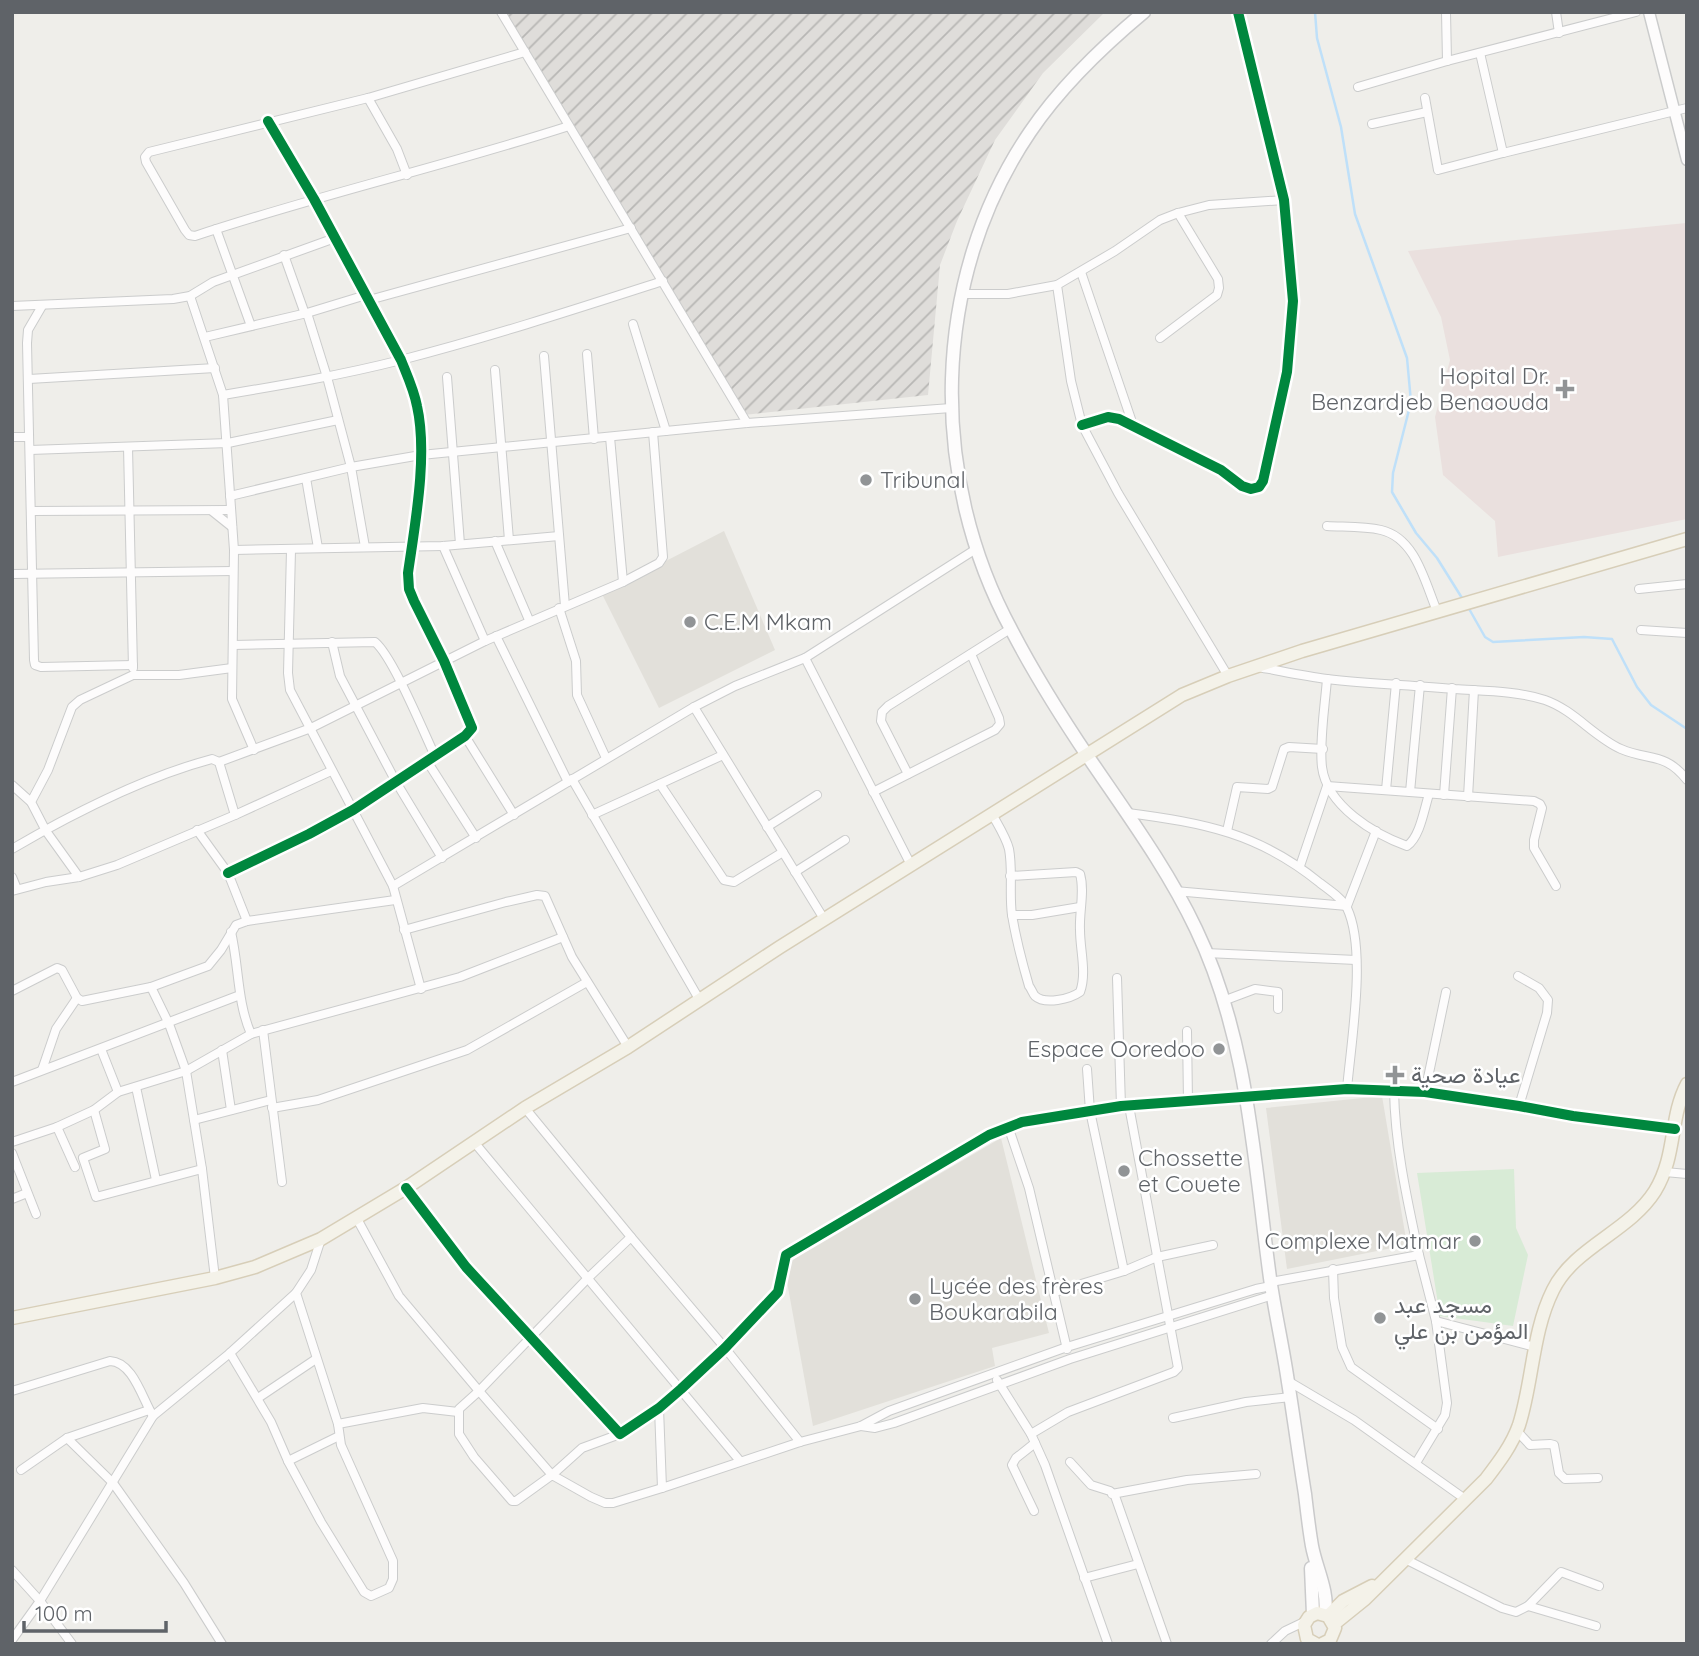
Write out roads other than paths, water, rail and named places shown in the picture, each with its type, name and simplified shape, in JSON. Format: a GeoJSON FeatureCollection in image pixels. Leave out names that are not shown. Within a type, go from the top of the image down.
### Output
{"type":"FeatureCollection","features":[{"type":"Feature","properties":{"kind":"main road"},"geometry":{"type":"LineString","coordinates":[[1144,12],[1103,47],[1030,131],[1008,168],[991,205],[969,261],[957,317],[950,384],[953,440],[963,504],[976,549],[1010,629],[1175,891],[1197,930],[1223,1001],[1241,1070],[1313,1550],[1326,1604],[1318,1620],[1318,1643]]}},
{"type":"Feature","properties":{"kind":"main road"},"geometry":{"type":"LineString","coordinates":[[12,1318],[215,1278],[263,1264],[321,1238],[406,1188],[525,1108],[628,1047],[824,919],[1182,695],[1256,666],[1687,539]]}},
{"type":"Feature","properties":{"kind":"main road"},"geometry":{"type":"LineString","coordinates":[[1293,1644],[1343,1601],[1381,1580],[1405,1559],[1486,1479],[1503,1457],[1517,1430],[1542,1317],[1561,1275],[1628,1222],[1654,1192],[1665,1172],[1677,1110],[1687,1084]]}},
{"type":"Feature","properties":{"kind":"main road"},"geometry":{"type":"LineString","coordinates":[[1318,1620],[1334,1633],[1318,1643]]}},
{"type":"Feature","properties":{"kind":"street"},"geometry":{"type":"LineString","coordinates":[[501,12],[747,423]]}},
{"type":"Feature","properties":{"kind":"street"},"geometry":{"type":"LineString","coordinates":[[1082,425],[1108,417],[1133,425],[1222,470],[1242,486],[1251,489],[1259,487],[1267,468],[1287,372],[1293,301],[1284,201],[1238,12]]}},
{"type":"Feature","properties":{"kind":"street"},"geometry":{"type":"LineString","coordinates":[[1446,12],[1447,61]]}},
{"type":"Feature","properties":{"kind":"street"},"geometry":{"type":"LineString","coordinates":[[1556,12],[1559,33]]}},
{"type":"Feature","properties":{"kind":"street"},"geometry":{"type":"LineString","coordinates":[[1358,87],[1636,12]]}},
{"type":"Feature","properties":{"kind":"street"},"geometry":{"type":"LineString","coordinates":[[1649,12],[1687,160]]}},
{"type":"Feature","properties":{"kind":"street"},"geometry":{"type":"LineString","coordinates":[[525,52],[368,98],[149,152],[145,157],[171,207],[189,235],[195,236],[314,199],[475,157],[569,126]]}},
{"type":"Feature","properties":{"kind":"street"},"geometry":{"type":"LineString","coordinates":[[1480,53],[1503,153]]}},
{"type":"Feature","properties":{"kind":"street"},"geometry":{"type":"LineString","coordinates":[[368,98],[397,149],[407,175]]}},
{"type":"Feature","properties":{"kind":"street"},"geometry":{"type":"LineString","coordinates":[[1425,98],[1438,170],[1687,108]]}},
{"type":"Feature","properties":{"kind":"street"},"geometry":{"type":"LineString","coordinates":[[1372,124],[1427,112]]}},
{"type":"Feature","properties":{"kind":"street"},"geometry":{"type":"LineString","coordinates":[[228,873],[353,810],[465,736],[471,731],[472,725],[409,589],[408,573],[421,454],[418,408],[401,360],[314,199],[268,121]]}},
{"type":"Feature","properties":{"kind":"street"},"geometry":{"type":"LineString","coordinates":[[961,294],[1007,294],[1057,285],[1160,220],[1178,212],[1209,205],[1284,201]]}},
{"type":"Feature","properties":{"kind":"street"},"geometry":{"type":"LineString","coordinates":[[1160,338],[1217,295],[1219,288],[1218,279],[1178,212]]}},
{"type":"Feature","properties":{"kind":"street"},"geometry":{"type":"LineString","coordinates":[[205,337],[306,314],[631,228]]}},
{"type":"Feature","properties":{"kind":"street"},"geometry":{"type":"LineString","coordinates":[[216,229],[251,326]]}},
{"type":"Feature","properties":{"kind":"street"},"geometry":{"type":"LineString","coordinates":[[12,306],[190,296],[213,282],[335,238]]}},
{"type":"Feature","properties":{"kind":"street"},"geometry":{"type":"LineString","coordinates":[[284,255],[327,377],[351,467],[365,547]]}},
{"type":"Feature","properties":{"kind":"street"},"geometry":{"type":"LineString","coordinates":[[1081,272],[1133,425]]}},
{"type":"Feature","properties":{"kind":"street"},"geometry":{"type":"LineString","coordinates":[[223,396],[401,360],[497,334],[663,281]]}},
{"type":"Feature","properties":{"kind":"street"},"geometry":{"type":"LineString","coordinates":[[1057,285],[1071,381],[1082,425],[1118,493],[1228,676]]}},
{"type":"Feature","properties":{"kind":"street"},"geometry":{"type":"LineString","coordinates":[[190,296],[223,396],[234,550],[232,699],[254,750]]}},
{"type":"Feature","properties":{"kind":"street"},"geometry":{"type":"LineString","coordinates":[[42,306],[28,330],[35,665],[179,675],[232,668]]}},
{"type":"Feature","properties":{"kind":"street"},"geometry":{"type":"LineString","coordinates":[[633,324],[666,431]]}},
{"type":"Feature","properties":{"kind":"street"},"geometry":{"type":"LineString","coordinates":[[587,354],[594,439]]}},
{"type":"Feature","properties":{"kind":"street"},"geometry":{"type":"LineString","coordinates":[[544,356],[562,607],[576,660],[577,695],[607,758]]}},
{"type":"Feature","properties":{"kind":"street"},"geometry":{"type":"LineString","coordinates":[[29,379],[215,368]]}},
{"type":"Feature","properties":{"kind":"street"},"geometry":{"type":"LineString","coordinates":[[495,370],[509,540]]}},
{"type":"Feature","properties":{"kind":"street"},"geometry":{"type":"LineString","coordinates":[[447,377],[460,544]]}},
{"type":"Feature","properties":{"kind":"street"},"geometry":{"type":"LineString","coordinates":[[230,496],[351,467],[421,454],[747,423],[951,408]]}},
{"type":"Feature","properties":{"kind":"street"},"geometry":{"type":"LineString","coordinates":[[30,450],[228,443],[338,420]]}},
{"type":"Feature","properties":{"kind":"street"},"geometry":{"type":"LineString","coordinates":[[12,849],[124,792],[194,764],[212,759],[219,762],[311,728],[529,620],[623,582],[659,563],[663,556],[653,432]]}},
{"type":"Feature","properties":{"kind":"street"},"geometry":{"type":"LineString","coordinates":[[12,437],[29,437]]}},
{"type":"Feature","properties":{"kind":"street"},"geometry":{"type":"LineString","coordinates":[[610,437],[623,582]]}},
{"type":"Feature","properties":{"kind":"street"},"geometry":{"type":"LineString","coordinates":[[128,447],[133,670]]}},
{"type":"Feature","properties":{"kind":"street"},"geometry":{"type":"LineString","coordinates":[[306,478],[318,548]]}},
{"type":"Feature","properties":{"kind":"street"},"geometry":{"type":"LineString","coordinates":[[31,511],[231,510]]}},
{"type":"Feature","properties":{"kind":"street"},"geometry":{"type":"LineString","coordinates":[[212,511],[232,527]]}},
{"type":"Feature","properties":{"kind":"street"},"geometry":{"type":"LineString","coordinates":[[1327,526],[1380,529],[1405,543],[1444,610]]}},
{"type":"Feature","properties":{"kind":"street"},"geometry":{"type":"LineString","coordinates":[[234,550],[443,546],[559,536]]}},
{"type":"Feature","properties":{"kind":"street"},"geometry":{"type":"LineString","coordinates":[[495,541],[529,620]]}},
{"type":"Feature","properties":{"kind":"street"},"geometry":{"type":"LineString","coordinates":[[443,546],[485,641]]}},
{"type":"Feature","properties":{"kind":"street"},"geometry":{"type":"LineString","coordinates":[[393,886],[694,707],[735,686],[805,658],[976,549]]}},
{"type":"Feature","properties":{"kind":"street"},"geometry":{"type":"LineString","coordinates":[[291,550],[290,690],[393,886],[421,989]]}},
{"type":"Feature","properties":{"kind":"street"},"geometry":{"type":"LineString","coordinates":[[12,574],[233,571]]}},
{"type":"Feature","properties":{"kind":"street"},"geometry":{"type":"LineString","coordinates":[[1639,589],[1687,584]]}},
{"type":"Feature","properties":{"kind":"street"},"geometry":{"type":"LineString","coordinates":[[908,774],[881,721],[882,712],[1010,629]]}},
{"type":"Feature","properties":{"kind":"street"},"geometry":{"type":"LineString","coordinates":[[1641,630],[1687,634]]}},
{"type":"Feature","properties":{"kind":"street"},"geometry":{"type":"LineString","coordinates":[[496,636],[570,780],[699,999]]}},
{"type":"Feature","properties":{"kind":"street"},"geometry":{"type":"LineString","coordinates":[[332,642],[340,676],[396,782],[442,858]]}},
{"type":"Feature","properties":{"kind":"street"},"geometry":{"type":"LineString","coordinates":[[233,645],[375,642],[381,647],[400,683],[431,758],[476,838]]}},
{"type":"Feature","properties":{"kind":"street"},"geometry":{"type":"LineString","coordinates":[[873,792],[995,730],[1000,724],[971,654]]}},
{"type":"Feature","properties":{"kind":"street"},"geometry":{"type":"LineString","coordinates":[[805,658],[911,865]]}},
{"type":"Feature","properties":{"kind":"street"},"geometry":{"type":"LineString","coordinates":[[1256,666],[1327,679],[1474,690],[1546,700],[1604,741],[1624,751],[1662,759],[1677,767],[1687,780]]}},
{"type":"Feature","properties":{"kind":"street"},"geometry":{"type":"LineString","coordinates":[[31,802],[48,770],[72,707],[133,670]]}},
{"type":"Feature","properties":{"kind":"street"},"geometry":{"type":"LineString","coordinates":[[1327,679],[1322,766],[1327,786],[1349,811],[1376,831],[1407,846],[1412,844],[1429,794]]}},
{"type":"Feature","properties":{"kind":"street"},"geometry":{"type":"LineString","coordinates":[[1386,790],[1396,683]]}},
{"type":"Feature","properties":{"kind":"street"},"geometry":{"type":"LineString","coordinates":[[1410,792],[1420,685]]}},
{"type":"Feature","properties":{"kind":"street"},"geometry":{"type":"LineString","coordinates":[[1444,795],[1452,688]]}},
{"type":"Feature","properties":{"kind":"street"},"geometry":{"type":"LineString","coordinates":[[1468,797],[1474,690]]}},
{"type":"Feature","properties":{"kind":"street"},"geometry":{"type":"LineString","coordinates":[[694,707],[824,919]]}},
{"type":"Feature","properties":{"kind":"street"},"geometry":{"type":"LineString","coordinates":[[465,736],[514,815]]}},
{"type":"Feature","properties":{"kind":"street"},"geometry":{"type":"LineString","coordinates":[[1227,831],[1237,788],[1272,787],[1284,749],[1289,747],[1323,750]]}},
{"type":"Feature","properties":{"kind":"street"},"geometry":{"type":"LineString","coordinates":[[592,815],[723,755]]}},
{"type":"Feature","properties":{"kind":"street"},"geometry":{"type":"LineString","coordinates":[[219,762],[235,815]]}},
{"type":"Feature","properties":{"kind":"street"},"geometry":{"type":"LineString","coordinates":[[12,877],[15,890],[79,877],[117,865],[331,771]]}},
{"type":"Feature","properties":{"kind":"street"},"geometry":{"type":"LineString","coordinates":[[660,784],[724,880],[734,882],[783,852]]}},
{"type":"Feature","properties":{"kind":"street"},"geometry":{"type":"LineString","coordinates":[[12,785],[31,802],[46,831],[79,877]]}},
{"type":"Feature","properties":{"kind":"street"},"geometry":{"type":"LineString","coordinates":[[1327,786],[1540,804],[1542,808],[1534,848],[1556,886]]}},
{"type":"Feature","properties":{"kind":"street"},"geometry":{"type":"LineString","coordinates":[[1300,866],[1327,786]]}},
{"type":"Feature","properties":{"kind":"street"},"geometry":{"type":"LineString","coordinates":[[767,827],[817,795]]}},
{"type":"Feature","properties":{"kind":"street"},"geometry":{"type":"LineString","coordinates":[[1128,813],[1194,822],[1227,831],[1276,851],[1300,866],[1347,906],[1353,927],[1356,960],[1347,1089]]}},
{"type":"Feature","properties":{"kind":"street"},"geometry":{"type":"LineString","coordinates":[[992,814],[1009,847],[1010,876],[1012,915],[1019,952],[1034,995],[1043,1000],[1074,996],[1082,987],[1080,874],[1076,872],[1010,876]]}},
{"type":"Feature","properties":{"kind":"street"},"geometry":{"type":"LineString","coordinates":[[197,830],[228,873],[247,921]]}},
{"type":"Feature","properties":{"kind":"street"},"geometry":{"type":"LineString","coordinates":[[1347,906],[1376,831]]}},
{"type":"Feature","properties":{"kind":"street"},"geometry":{"type":"LineString","coordinates":[[795,872],[845,839]]}},
{"type":"Feature","properties":{"kind":"street"},"geometry":{"type":"LineString","coordinates":[[1175,891],[1347,906]]}},
{"type":"Feature","properties":{"kind":"street"},"geometry":{"type":"LineString","coordinates":[[404,930],[537,895],[548,899],[563,937],[587,982],[628,1047]]}},
{"type":"Feature","properties":{"kind":"street"},"geometry":{"type":"LineString","coordinates":[[12,991],[57,968],[62,970],[77,998],[84,1001],[151,987],[204,969],[236,925],[247,921],[395,900]]}},
{"type":"Feature","properties":{"kind":"street"},"geometry":{"type":"LineString","coordinates":[[1012,915],[1032,915],[1080,907]]}},
{"type":"Feature","properties":{"kind":"street"},"geometry":{"type":"LineString","coordinates":[[231,932],[242,1012],[250,1034]]}},
{"type":"Feature","properties":{"kind":"street"},"geometry":{"type":"LineString","coordinates":[[12,1142],[57,1127],[94,1110],[118,1092],[186,1071],[250,1034],[460,977],[563,937]]}},
{"type":"Feature","properties":{"kind":"street"},"geometry":{"type":"LineString","coordinates":[[1206,953],[1356,960]]}},
{"type":"Feature","properties":{"kind":"street"},"geometry":{"type":"LineString","coordinates":[[1518,976],[1539,988],[1548,1000],[1547,1013],[1519,1106]]}},
{"type":"Feature","properties":{"kind":"street"},"geometry":{"type":"LineString","coordinates":[[1031,1434],[1068,1412],[1177,1370],[1179,1363],[1125,1106],[1116,978]]}},
{"type":"Feature","properties":{"kind":"street"},"geometry":{"type":"LineString","coordinates":[[194,1120],[231,1110],[318,1100],[467,1050],[587,982]]}},
{"type":"Feature","properties":{"kind":"street"},"geometry":{"type":"LineString","coordinates":[[151,987],[169,1024],[186,1071],[202,1169],[215,1278]]}},
{"type":"Feature","properties":{"kind":"street"},"geometry":{"type":"LineString","coordinates":[[1223,1001],[1255,989],[1278,992],[1278,1009]]}},
{"type":"Feature","properties":{"kind":"street"},"geometry":{"type":"LineString","coordinates":[[1425,1093],[1446,992]]}},
{"type":"Feature","properties":{"kind":"street"},"geometry":{"type":"LineString","coordinates":[[12,1082],[240,995]]}},
{"type":"Feature","properties":{"kind":"street"},"geometry":{"type":"LineString","coordinates":[[42,1070],[55,1029],[77,998]]}},
{"type":"Feature","properties":{"kind":"street"},"geometry":{"type":"LineString","coordinates":[[263,1030],[282,1182]]}},
{"type":"Feature","properties":{"kind":"street"},"geometry":{"type":"LineString","coordinates":[[1187,1031],[1188,1102]]}},
{"type":"Feature","properties":{"kind":"street"},"geometry":{"type":"LineString","coordinates":[[101,1049],[118,1092]]}},
{"type":"Feature","properties":{"kind":"street"},"geometry":{"type":"LineString","coordinates":[[222,1050],[231,1110]]}},
{"type":"Feature","properties":{"kind":"street"},"geometry":{"type":"LineString","coordinates":[[1087,1069],[1090,1111],[1125,1271]]}},
{"type":"Feature","properties":{"kind":"street"},"geometry":{"type":"LineString","coordinates":[[136,1087],[156,1180]]}},
{"type":"Feature","properties":{"kind":"street"},"geometry":{"type":"LineString","coordinates":[[631,1237],[458,1412],[461,1439],[508,1499],[516,1502],[582,1448],[620,1434],[659,1408],[681,1389],[725,1348],[778,1292],[786,1255],[1008,1126],[1041,1118],[1125,1106],[1347,1089],[1425,1093],[1675,1129]]}},
{"type":"Feature","properties":{"kind":"street"},"geometry":{"type":"LineString","coordinates":[[1394,1090],[1395,1128],[1401,1170],[1436,1321],[1447,1403],[1438,1429],[1416,1463]]}},
{"type":"Feature","properties":{"kind":"street"},"geometry":{"type":"LineString","coordinates":[[525,1108],[800,1442]]}},
{"type":"Feature","properties":{"kind":"street"},"geometry":{"type":"LineString","coordinates":[[94,1110],[105,1149],[83,1158],[96,1197],[202,1169]]}},
{"type":"Feature","properties":{"kind":"street"},"geometry":{"type":"LineString","coordinates":[[1008,1126],[1029,1188],[1070,1359]]}},
{"type":"Feature","properties":{"kind":"street"},"geometry":{"type":"LineString","coordinates":[[57,1127],[75,1167]]}},
{"type":"Feature","properties":{"kind":"street"},"geometry":{"type":"LineString","coordinates":[[474,1142],[740,1461]]}},
{"type":"Feature","properties":{"kind":"street"},"geometry":{"type":"LineString","coordinates":[[12,1153],[36,1214]]}},
{"type":"Feature","properties":{"kind":"street"},"geometry":{"type":"LineString","coordinates":[[1665,1172],[1687,1174]]}},
{"type":"Feature","properties":{"kind":"street"},"geometry":{"type":"LineString","coordinates":[[406,1188],[466,1267],[620,1434]]}},
{"type":"Feature","properties":{"kind":"street"},"geometry":{"type":"LineString","coordinates":[[12,1199],[27,1193]]}},
{"type":"Feature","properties":{"kind":"street"},"geometry":{"type":"LineString","coordinates":[[356,1216],[399,1296],[479,1391],[552,1475],[605,1503],[625,1500],[800,1442],[860,1426],[889,1411],[995,1372],[1168,1316],[1333,1269],[1419,1255]]}},
{"type":"Feature","properties":{"kind":"street"},"geometry":{"type":"LineString","coordinates":[[21,1470],[67,1438],[151,1413],[230,1353],[296,1293],[311,1270],[321,1238]]}},
{"type":"Feature","properties":{"kind":"street"},"geometry":{"type":"LineString","coordinates":[[1055,1292],[1125,1271],[1157,1257],[1213,1245]]}},
{"type":"Feature","properties":{"kind":"street"},"geometry":{"type":"LineString","coordinates":[[1333,1269],[1340,1335],[1351,1367],[1438,1429]]}},
{"type":"Feature","properties":{"kind":"street"},"geometry":{"type":"LineString","coordinates":[[860,1426],[875,1428],[894,1423],[1272,1288]]}},
{"type":"Feature","properties":{"kind":"street"},"geometry":{"type":"LineString","coordinates":[[230,1353],[258,1398],[288,1461],[364,1592],[371,1596],[389,1588],[393,1579],[393,1561],[341,1445],[338,1424],[296,1293]]}},
{"type":"Feature","properties":{"kind":"street"},"geometry":{"type":"LineString","coordinates":[[1436,1321],[1535,1347]]}},
{"type":"Feature","properties":{"kind":"street"},"geometry":{"type":"LineString","coordinates":[[258,1398],[316,1359]]}},
{"type":"Feature","properties":{"kind":"street"},"geometry":{"type":"LineString","coordinates":[[12,1391],[110,1361],[127,1368],[151,1413]]}},
{"type":"Feature","properties":{"kind":"street"},"geometry":{"type":"LineString","coordinates":[[995,1372],[999,1384],[1031,1434],[1045,1465],[1108,1644]]}},
{"type":"Feature","properties":{"kind":"street"},"geometry":{"type":"LineString","coordinates":[[1288,1381],[1345,1415],[1465,1499]]}},
{"type":"Feature","properties":{"kind":"street"},"geometry":{"type":"LineString","coordinates":[[1173,1418],[1247,1402],[1291,1397]]}},
{"type":"Feature","properties":{"kind":"street"},"geometry":{"type":"LineString","coordinates":[[338,1424],[423,1408],[458,1412]]}},
{"type":"Feature","properties":{"kind":"street"},"geometry":{"type":"LineString","coordinates":[[659,1408],[662,1488]]}},
{"type":"Feature","properties":{"kind":"street"},"geometry":{"type":"LineString","coordinates":[[12,1640],[40,1601],[113,1483],[151,1413]]}},
{"type":"Feature","properties":{"kind":"street"},"geometry":{"type":"LineString","coordinates":[[1517,1430],[1530,1445],[1553,1445],[1559,1473],[1565,1479],[1598,1478]]}},
{"type":"Feature","properties":{"kind":"street"},"geometry":{"type":"LineString","coordinates":[[288,1461],[339,1436]]}},
{"type":"Feature","properties":{"kind":"street"},"geometry":{"type":"LineString","coordinates":[[67,1438],[113,1483],[184,1583],[222,1644]]}},
{"type":"Feature","properties":{"kind":"street"},"geometry":{"type":"LineString","coordinates":[[1034,1511],[1012,1465],[1016,1458],[1035,1443]]}},
{"type":"Feature","properties":{"kind":"street"},"geometry":{"type":"LineString","coordinates":[[1070,1462],[1091,1485],[1112,1493],[1167,1644]]}},
{"type":"Feature","properties":{"kind":"street"},"geometry":{"type":"LineString","coordinates":[[1112,1493],[1187,1479],[1256,1474]]}},
{"type":"Feature","properties":{"kind":"street"},"geometry":{"type":"LineString","coordinates":[[1405,1559],[1502,1608],[1519,1612],[1564,1572],[1599,1586]]}},
{"type":"Feature","properties":{"kind":"street"},"geometry":{"type":"LineString","coordinates":[[1084,1578],[1138,1564]]}},
{"type":"Feature","properties":{"kind":"street"},"geometry":{"type":"LineString","coordinates":[[12,1570],[40,1601],[72,1644]]}},
{"type":"Feature","properties":{"kind":"street"},"geometry":{"type":"LineString","coordinates":[[1528,1606],[1596,1626]]}},
{"type":"Feature","properties":{"kind":"street"},"geometry":{"type":"LineString","coordinates":[[1271,1644],[1285,1631],[1318,1620]]}},
{"type":"Feature","properties":{"kind":"waterway"},"geometry":{"type":"LineString","coordinates":[[1315,12],[1317,38],[1341,127],[1355,214],[1407,358],[1411,402],[1393,473],[1392,492],[1416,533],[1437,558],[1462,598]]}},
{"type":"Feature","properties":{"kind":"waterway"},"geometry":{"type":"LineString","coordinates":[[1468,607],[1485,637],[1493,642],[1584,637],[1612,639],[1637,687],[1651,705],[1687,729]]}},
{"type":"Feature","properties":{"kind":"place","name":"Hopital Dr. Benzardjeb Benaouda"},"geometry":{"type":"Point","coordinates":[1565,389]}},
{"type":"Feature","properties":{"kind":"place","name":"Tribunal"},"geometry":{"type":"Point","coordinates":[866,480]}},
{"type":"Feature","properties":{"kind":"place","name":"C.E.M Mkam"},"geometry":{"type":"Point","coordinates":[690,622]}},
{"type":"Feature","properties":{"kind":"place","name":"Espace Ooredoo"},"geometry":{"type":"Point","coordinates":[1219,1049]}},
{"type":"Feature","properties":{"kind":"place","name":"عيادة صحية"},"geometry":{"type":"Point","coordinates":[1395,1075]}},
{"type":"Feature","properties":{"kind":"place","name":"Chossette et Couete"},"geometry":{"type":"Point","coordinates":[1124,1171]}},
{"type":"Feature","properties":{"kind":"place","name":"Complexe Matmar"},"geometry":{"type":"Point","coordinates":[1475,1241]}},
{"type":"Feature","properties":{"kind":"place","name":"Lycée des frères Boukarabila"},"geometry":{"type":"Point","coordinates":[915,1299]}},
{"type":"Feature","properties":{"kind":"place","name":"مسجد عبد المؤمن بن علي"},"geometry":{"type":"Point","coordinates":[1380,1318]}}]}
